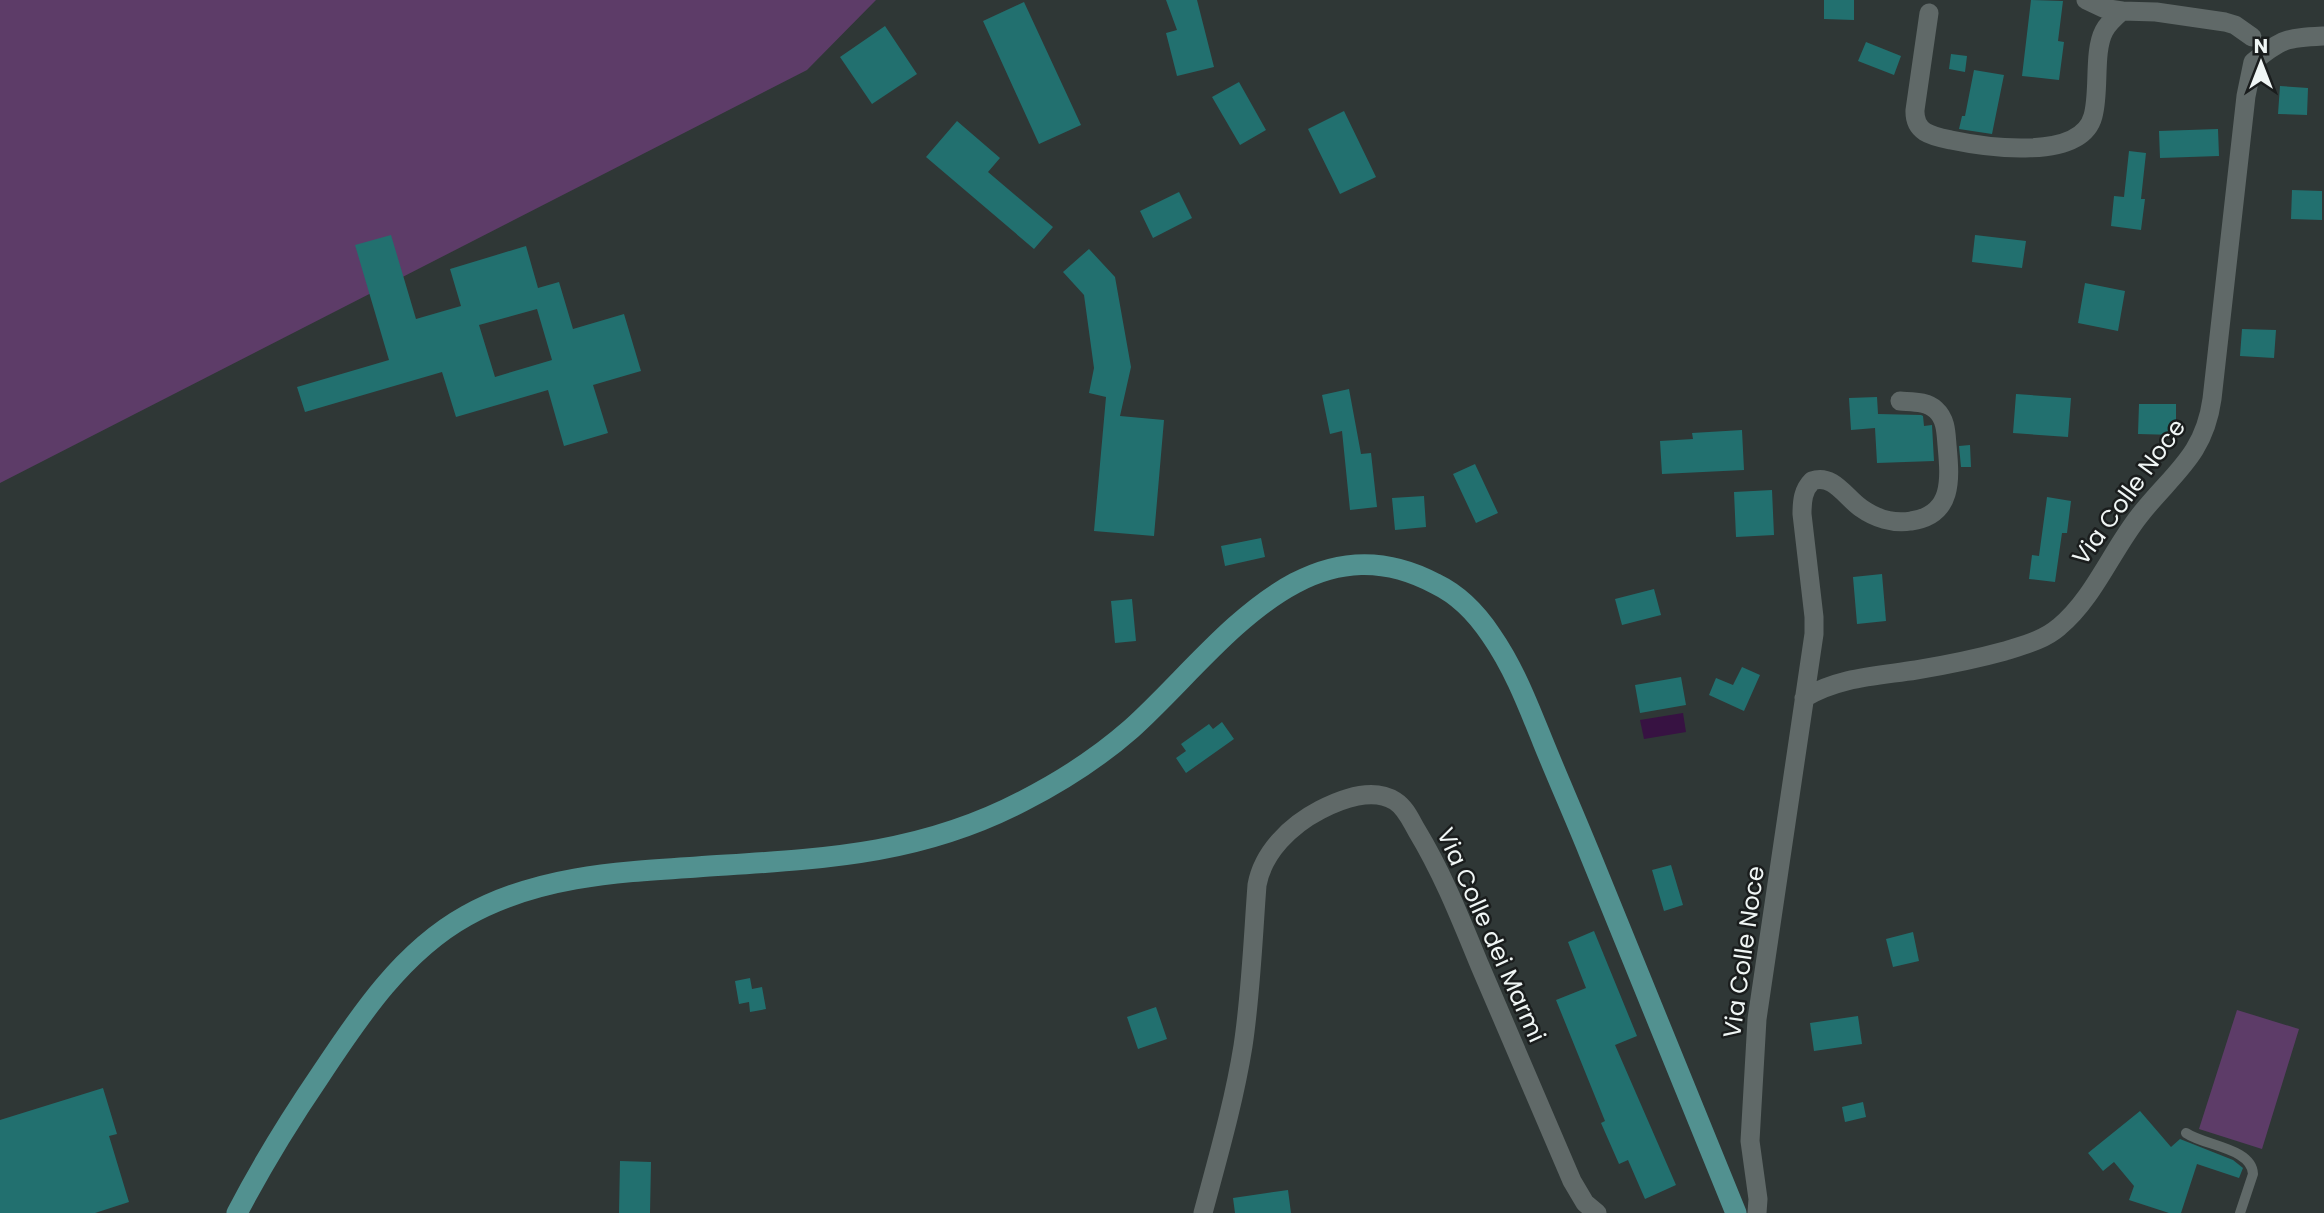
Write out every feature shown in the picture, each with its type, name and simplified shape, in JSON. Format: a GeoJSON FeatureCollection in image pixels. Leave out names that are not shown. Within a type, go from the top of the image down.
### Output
{"type":"FeatureCollection","features":[{"type":"Feature","properties":{"kind":"main road"},"geometry":{"type":"LineString","coordinates":[[237,1213],[305,1097],[357,1020],[408,961],[440,934],[469,915],[526,890],[576,878],[843,855],[904,846],[968,826],[1037,794],[1095,758],[1138,722],[1246,617],[1278,591],[1304,577],[1324,571],[1373,565],[1418,575],[1451,593],[1484,625],[1504,656],[1562,786],[1736,1213]]}},
{"type":"Feature","properties":{"kind":"street"},"geometry":{"type":"LineString","coordinates":[[2086,0],[2103,8],[2225,22],[2235,25],[2252,37],[2274,44]]}},
{"type":"Feature","properties":{"kind":"street"},"geometry":{"type":"LineString","coordinates":[[1929,13],[1915,110],[1917,125],[1922,131],[1933,136],[1983,146],[2018,149],[2058,143],[2076,136],[2088,127],[2095,106],[2103,32],[2122,11]]}},
{"type":"Feature","properties":{"kind":"street"},"geometry":{"type":"LineString","coordinates":[[2253,62],[2274,44],[2290,39],[2324,36]]}},
{"type":"Feature","properties":{"kind":"street","name":"Via Colle Noce"},"geometry":{"type":"LineString","coordinates":[[1804,698],[1841,681],[1919,670],[1977,658],[2050,634],[2076,609],[2138,517],[2190,457],[2205,431],[2211,408],[2246,96],[2253,62],[2252,37]]}},
{"type":"Feature","properties":{"kind":"street","name":"Via Colle Noce"},"geometry":{"type":"LineString","coordinates":[[1757,1213],[1758,1199],[1750,1141],[1757,1019],[1814,634],[1802,514],[1803,498],[1808,485],[1818,478],[1829,481],[1860,508],[1891,521],[1910,521],[1929,516],[1941,505],[1947,494],[1949,468],[1946,430],[1942,417],[1923,403],[1900,401]]}},
{"type":"Feature","properties":{"kind":"street","name":"Via Colle dei Marmi"},"geometry":{"type":"LineString","coordinates":[[1203,1213],[1234,1094],[1243,1046],[1257,885],[1261,871],[1276,845],[1296,825],[1348,798],[1376,795],[1388,797],[1403,808],[1437,866],[1572,1181],[1585,1203],[1597,1213]]}},
{"type":"Feature","properties":{"kind":"lane"},"geometry":{"type":"LineString","coordinates":[[2186,1133],[2202,1142],[2237,1153],[2249,1161],[2253,1174],[2240,1213]]}},
{"type":"Feature","properties":{"kind":"shaded area"},"geometry":{"type":"Polygon","coordinates":[[[0,0],[876,0],[807,70],[0,483],[0,0]]]}},
{"type":"Feature","properties":{"kind":"shaded area"},"geometry":{"type":"Polygon","coordinates":[[[1683,713],[1686,732],[1644,739],[1640,720],[1683,713]]]}},
{"type":"Feature","properties":{"kind":"shaded area"},"geometry":{"type":"Polygon","coordinates":[[[2237,1010],[2299,1029],[2262,1149],[2199,1129],[2237,1010]]]}},
{"type":"Feature","properties":{"kind":"building"},"geometry":{"type":"Polygon","coordinates":[[[1166,0],[1197,0],[1214,67],[1177,76],[1166,33],[1177,30],[1166,0]]]}},
{"type":"Feature","properties":{"kind":"building"},"geometry":{"type":"Polygon","coordinates":[[[1824,0],[1854,0],[1854,20],[1824,19],[1824,0]]]}},
{"type":"Feature","properties":{"kind":"building"},"geometry":{"type":"Polygon","coordinates":[[[2031,0],[2063,1],[2058,41],[2064,42],[2059,80],[2022,76],[2031,0]]]}},
{"type":"Feature","properties":{"kind":"building"},"geometry":{"type":"Polygon","coordinates":[[[1024,2],[1081,125],[1039,144],[983,21],[1024,2]]]}},
{"type":"Feature","properties":{"kind":"building"},"geometry":{"type":"Polygon","coordinates":[[[885,26],[917,74],[872,104],[840,57],[885,26]]]}},
{"type":"Feature","properties":{"kind":"building"},"geometry":{"type":"Polygon","coordinates":[[[1866,42],[1901,56],[1894,75],[1858,61],[1866,42]]]}},
{"type":"Feature","properties":{"kind":"building"},"geometry":{"type":"Polygon","coordinates":[[[1951,54],[1967,56],[1965,72],[1949,69],[1951,54]]]}},
{"type":"Feature","properties":{"kind":"building"},"geometry":{"type":"Polygon","coordinates":[[[1974,70],[2004,75],[1992,134],[1959,129],[1962,116],[1965,116],[1974,70]]]}},
{"type":"Feature","properties":{"kind":"building"},"geometry":{"type":"Polygon","coordinates":[[[1239,82],[1266,130],[1240,145],[1212,97],[1239,82]]]}},
{"type":"Feature","properties":{"kind":"building"},"geometry":{"type":"Polygon","coordinates":[[[2280,86],[2308,88],[2307,115],[2278,114],[2280,86]]]}},
{"type":"Feature","properties":{"kind":"building"},"geometry":{"type":"Polygon","coordinates":[[[1344,111],[1376,177],[1340,194],[1308,129],[1344,111]]]}},
{"type":"Feature","properties":{"kind":"building"},"geometry":{"type":"Polygon","coordinates":[[[957,121],[1000,158],[988,172],[1053,227],[1034,249],[926,157],[957,121]]]}},
{"type":"Feature","properties":{"kind":"building"},"geometry":{"type":"Polygon","coordinates":[[[2218,129],[2219,156],[2160,158],[2159,131],[2218,129]]]}},
{"type":"Feature","properties":{"kind":"building"},"geometry":{"type":"Polygon","coordinates":[[[2129,151],[2146,153],[2141,230],[2111,226],[2114,196],[2124,197],[2129,151]]]}},
{"type":"Feature","properties":{"kind":"building"},"geometry":{"type":"Polygon","coordinates":[[[2292,190],[2322,191],[2322,220],[2291,219],[2292,190]]]}},
{"type":"Feature","properties":{"kind":"building"},"geometry":{"type":"Polygon","coordinates":[[[1179,192],[1192,218],[1153,238],[1140,211],[1179,192]]]}},
{"type":"Feature","properties":{"kind":"building"},"geometry":{"type":"Polygon","coordinates":[[[391,235],[416,319],[461,306],[450,269],[526,246],[538,288],[559,282],[573,329],[624,314],[641,371],[593,385],[608,433],[564,446],[548,390],[456,417],[442,372],[305,412],[297,387],[389,360],[355,245],[391,235]],[[537,309],[479,325],[495,377],[552,360],[537,309]]]}},
{"type":"Feature","properties":{"kind":"building"},"geometry":{"type":"Polygon","coordinates":[[[1975,235],[2026,241],[2022,268],[1972,262],[1975,235]]]}},
{"type":"Feature","properties":{"kind":"building"},"geometry":{"type":"Polygon","coordinates":[[[1089,249],[1115,277],[1131,367],[1120,416],[1164,420],[1154,536],[1094,531],[1106,397],[1089,393],[1094,368],[1084,295],[1063,272],[1089,249]]]}},
{"type":"Feature","properties":{"kind":"building"},"geometry":{"type":"Polygon","coordinates":[[[2085,283],[2125,291],[2118,331],[2078,323],[2085,283]]]}},
{"type":"Feature","properties":{"kind":"building"},"geometry":{"type":"Polygon","coordinates":[[[2242,329],[2276,330],[2274,358],[2240,356],[2242,329]]]}},
{"type":"Feature","properties":{"kind":"building"},"geometry":{"type":"Polygon","coordinates":[[[1349,389],[1361,454],[1371,453],[1377,507],[1350,510],[1342,431],[1330,434],[1322,395],[1349,389]]]}},
{"type":"Feature","properties":{"kind":"building"},"geometry":{"type":"Polygon","coordinates":[[[2016,394],[2071,398],[2068,437],[2013,433],[2016,394]]]}},
{"type":"Feature","properties":{"kind":"building"},"geometry":{"type":"Polygon","coordinates":[[[1877,397],[1878,414],[1921,415],[1924,426],[1932,425],[1934,461],[1877,463],[1875,428],[1851,430],[1849,398],[1877,397]]]}},
{"type":"Feature","properties":{"kind":"building"},"geometry":{"type":"Polygon","coordinates":[[[2139,404],[2176,404],[2176,435],[2138,434],[2139,404]]]}},
{"type":"Feature","properties":{"kind":"building"},"geometry":{"type":"Polygon","coordinates":[[[1742,430],[1744,470],[1662,474],[1660,441],[1693,439],[1692,433],[1742,430]]]}},
{"type":"Feature","properties":{"kind":"building"},"geometry":{"type":"Polygon","coordinates":[[[1970,445],[1971,467],[1961,467],[1959,446],[1970,445]]]}},
{"type":"Feature","properties":{"kind":"building"},"geometry":{"type":"Polygon","coordinates":[[[1475,464],[1498,513],[1476,523],[1453,474],[1475,464]]]}},
{"type":"Feature","properties":{"kind":"building"},"geometry":{"type":"Polygon","coordinates":[[[1772,490],[1774,535],[1736,537],[1734,492],[1772,490]]]}},
{"type":"Feature","properties":{"kind":"building"},"geometry":{"type":"Polygon","coordinates":[[[1424,496],[1426,527],[1395,530],[1392,498],[1424,496]]]}},
{"type":"Feature","properties":{"kind":"building"},"geometry":{"type":"Polygon","coordinates":[[[2047,497],[2071,501],[2067,533],[2062,533],[2055,582],[2029,579],[2032,555],[2039,556],[2047,497]]]}},
{"type":"Feature","properties":{"kind":"building"},"geometry":{"type":"Polygon","coordinates":[[[1261,538],[1265,557],[1225,566],[1221,546],[1261,538]]]}},
{"type":"Feature","properties":{"kind":"building"},"geometry":{"type":"Polygon","coordinates":[[[1882,574],[1886,621],[1857,624],[1853,577],[1882,574]]]}},
{"type":"Feature","properties":{"kind":"building"},"geometry":{"type":"Polygon","coordinates":[[[1654,589],[1661,615],[1622,625],[1615,599],[1654,589]]]}},
{"type":"Feature","properties":{"kind":"building"},"geometry":{"type":"Polygon","coordinates":[[[1132,599],[1136,641],[1115,643],[1111,601],[1132,599]]]}},
{"type":"Feature","properties":{"kind":"building"},"geometry":{"type":"Polygon","coordinates":[[[1742,667],[1760,675],[1744,711],[1709,695],[1716,678],[1733,685],[1742,667]]]}},
{"type":"Feature","properties":{"kind":"building"},"geometry":{"type":"Polygon","coordinates":[[[1681,677],[1686,705],[1640,713],[1635,685],[1681,677]]]}},
{"type":"Feature","properties":{"kind":"building"},"geometry":{"type":"Polygon","coordinates":[[[1222,722],[1234,739],[1186,773],[1176,758],[1186,751],[1181,744],[1209,724],[1213,729],[1222,722]]]}},
{"type":"Feature","properties":{"kind":"building"},"geometry":{"type":"Polygon","coordinates":[[[1671,865],[1683,905],[1664,911],[1652,870],[1671,865]]]}},
{"type":"Feature","properties":{"kind":"building"},"geometry":{"type":"Polygon","coordinates":[[[1594,931],[1637,1036],[1615,1045],[1676,1185],[1645,1199],[1628,1160],[1619,1164],[1601,1123],[1605,1121],[1556,1000],[1586,988],[1568,942],[1594,931]]]}},
{"type":"Feature","properties":{"kind":"building"},"geometry":{"type":"Polygon","coordinates":[[[1913,932],[1919,961],[1893,967],[1886,939],[1913,932]]]}},
{"type":"Feature","properties":{"kind":"building"},"geometry":{"type":"Polygon","coordinates":[[[750,978],[752,989],[762,987],[766,1009],[750,1012],[749,1002],[739,1004],[735,981],[750,978]]]}},
{"type":"Feature","properties":{"kind":"building"},"geometry":{"type":"Polygon","coordinates":[[[1156,1007],[1167,1039],[1138,1049],[1127,1017],[1156,1007]]]}},
{"type":"Feature","properties":{"kind":"building"},"geometry":{"type":"Polygon","coordinates":[[[1858,1016],[1862,1044],[1814,1051],[1810,1023],[1858,1016]]]}},
{"type":"Feature","properties":{"kind":"building"},"geometry":{"type":"Polygon","coordinates":[[[103,1088],[117,1134],[109,1136],[129,1202],[95,1213],[0,1213],[0,1120],[103,1088]]]}},
{"type":"Feature","properties":{"kind":"building"},"geometry":{"type":"Polygon","coordinates":[[[1863,1102],[1866,1117],[1845,1122],[1842,1107],[1863,1102]]]}},
{"type":"Feature","properties":{"kind":"building"},"geometry":{"type":"Polygon","coordinates":[[[2140,1111],[2171,1147],[2180,1139],[2233,1160],[2243,1168],[2239,1178],[2197,1164],[2181,1213],[2169,1213],[2129,1200],[2134,1186],[2114,1162],[2103,1171],[2088,1153],[2140,1111]]]}},
{"type":"Feature","properties":{"kind":"building"},"geometry":{"type":"Polygon","coordinates":[[[620,1161],[651,1162],[650,1213],[619,1213],[620,1161]]]}},
{"type":"Feature","properties":{"kind":"building"},"geometry":{"type":"Polygon","coordinates":[[[1288,1190],[1291,1213],[1235,1213],[1233,1198],[1288,1190]]]}}]}
